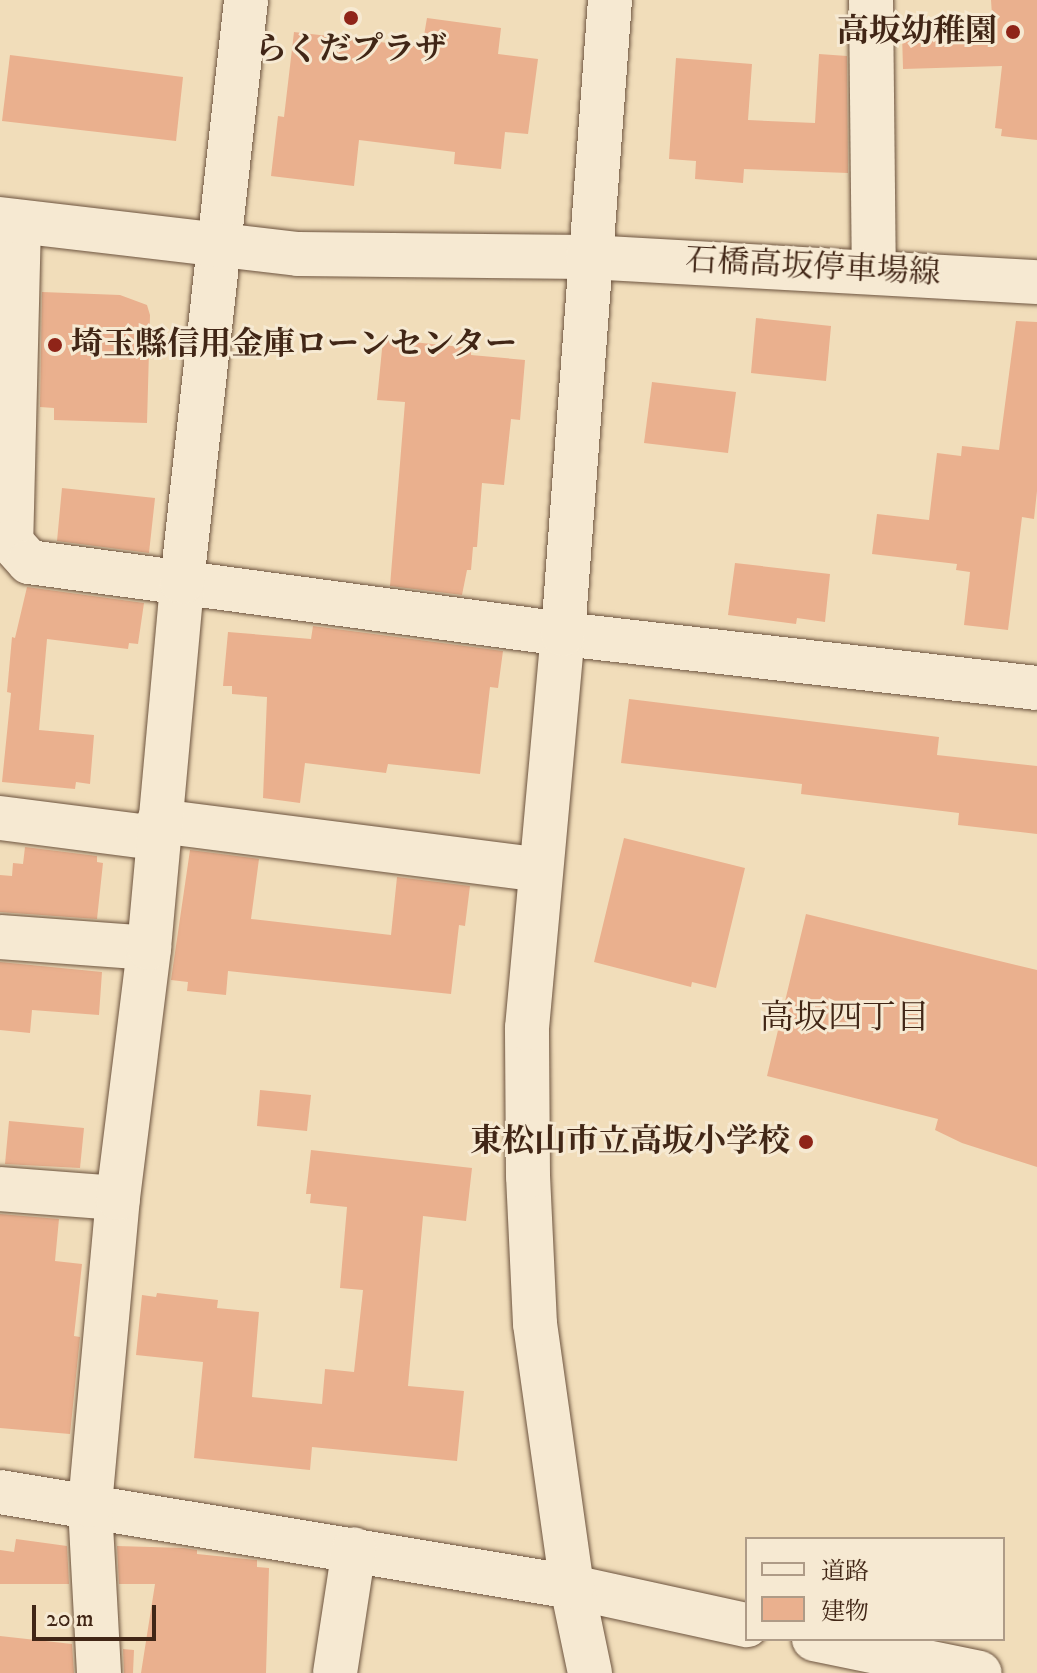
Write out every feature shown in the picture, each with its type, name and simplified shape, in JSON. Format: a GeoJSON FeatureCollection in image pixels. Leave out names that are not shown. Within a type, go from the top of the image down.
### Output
{"type":"FeatureCollection","features":[{"type":"Feature","properties":{"kind":"street"},"geometry":{"type":"LineString","coordinates":[[99,1673],[90,1505],[118,1198],[149,948],[182,582],[246,0]]}},
{"type":"Feature","properties":{"kind":"street"},"geometry":{"type":"LineString","coordinates":[[590,1673],[572,1587],[535,1324],[528,1176],[527,1028],[563,634],[588,257],[610,0]]}},
{"type":"Feature","properties":{"kind":"street"},"geometry":{"type":"LineString","coordinates":[[871,0],[874,271]]}},
{"type":"Feature","properties":{"kind":"street"},"geometry":{"type":"LineString","coordinates":[[10,220],[11,542],[29,562],[563,634],[1037,688]]}},
{"type":"Feature","properties":{"kind":"street","name":"石橋高坂停車場線"},"geometry":{"type":"LineString","coordinates":[[10,220],[298,254],[588,257],[1037,282]]}},
{"type":"Feature","properties":{"kind":"street"},"geometry":{"type":"LineString","coordinates":[[0,818],[158,829],[541,870]]}},
{"type":"Feature","properties":{"kind":"street"},"geometry":{"type":"LineString","coordinates":[[0,937],[149,948]]}},
{"type":"Feature","properties":{"kind":"street"},"geometry":{"type":"LineString","coordinates":[[0,1189],[118,1198]]}},
{"type":"Feature","properties":{"kind":"street"},"geometry":{"type":"LineString","coordinates":[[0,1492],[572,1587],[745,1625]]}},
{"type":"Feature","properties":{"kind":"street"},"geometry":{"type":"LineString","coordinates":[[335,1673],[354,1549]]}},
{"type":"Feature","properties":{"kind":"street"},"geometry":{"type":"LineString","coordinates":[[824,1641],[980,1673]]}},
{"type":"Feature","properties":{"kind":"building"},"geometry":{"type":"Polygon","coordinates":[[[991,0],[1037,0],[1037,140],[1001,136],[1002,129],[995,128],[1002,66],[903,69],[902,34],[993,31],[991,0]]]}},
{"type":"Feature","properties":{"kind":"building"},"geometry":{"type":"Polygon","coordinates":[[[427,18],[501,28],[498,54],[538,59],[528,134],[505,132],[501,169],[454,164],[455,152],[359,140],[354,186],[271,176],[278,116],[284,117],[294,32],[422,47],[427,18]]]}},
{"type":"Feature","properties":{"kind":"building"},"geometry":{"type":"Polygon","coordinates":[[[819,54],[847,56],[848,173],[744,169],[743,183],[695,179],[696,161],[669,159],[676,58],[752,64],[748,120],[815,123],[819,54]]]}},
{"type":"Feature","properties":{"kind":"building"},"geometry":{"type":"Polygon","coordinates":[[[10,55],[183,77],[176,141],[2,121],[10,55]]]}},
{"type":"Feature","properties":{"kind":"building"},"geometry":{"type":"Polygon","coordinates":[[[42,292],[120,295],[147,305],[150,315],[147,423],[54,420],[54,408],[40,407],[42,292]]]}},
{"type":"Feature","properties":{"kind":"building"},"geometry":{"type":"Polygon","coordinates":[[[756,318],[831,326],[826,381],[751,373],[756,318]]]}},
{"type":"Feature","properties":{"kind":"building"},"geometry":{"type":"Polygon","coordinates":[[[1016,321],[1037,322],[1037,491],[1034,519],[1022,517],[1008,630],[964,625],[970,572],[956,570],[957,564],[872,554],[877,514],[929,520],[937,453],[961,456],[962,446],[999,450],[1016,321]]]}},
{"type":"Feature","properties":{"kind":"building"},"geometry":{"type":"Polygon","coordinates":[[[383,339],[471,348],[471,355],[525,360],[520,420],[511,419],[504,485],[482,483],[477,547],[473,547],[471,570],[467,570],[462,595],[390,586],[405,402],[377,400],[383,339]]]}},
{"type":"Feature","properties":{"kind":"building"},"geometry":{"type":"Polygon","coordinates":[[[652,382],[736,392],[728,453],[644,443],[652,382]]]}},
{"type":"Feature","properties":{"kind":"building"},"geometry":{"type":"Polygon","coordinates":[[[62,488],[155,498],[149,553],[57,541],[62,488]]]}},
{"type":"Feature","properties":{"kind":"building"},"geometry":{"type":"Polygon","coordinates":[[[735,563],[830,574],[825,622],[797,618],[796,624],[728,615],[735,563]]]}},
{"type":"Feature","properties":{"kind":"building"},"geometry":{"type":"Polygon","coordinates":[[[27,587],[144,603],[138,644],[129,643],[128,649],[47,639],[39,730],[94,735],[90,784],[76,782],[75,789],[2,782],[11,693],[7,692],[12,637],[15,638],[27,587]]]}},
{"type":"Feature","properties":{"kind":"building"},"geometry":{"type":"Polygon","coordinates":[[[313,626],[503,651],[498,688],[490,687],[480,774],[388,764],[386,773],[305,763],[300,803],[263,798],[267,697],[232,694],[232,686],[223,686],[228,632],[311,639],[313,626]]]}},
{"type":"Feature","properties":{"kind":"building"},"geometry":{"type":"Polygon","coordinates":[[[629,699],[939,737],[937,755],[1037,766],[1037,834],[958,825],[959,813],[801,794],[802,784],[621,763],[629,699]]]}},
{"type":"Feature","properties":{"kind":"building"},"geometry":{"type":"Polygon","coordinates":[[[624,838],[745,868],[716,988],[692,982],[691,987],[594,962],[624,838]]]}},
{"type":"Feature","properties":{"kind":"building"},"geometry":{"type":"Polygon","coordinates":[[[25,847],[97,856],[97,862],[103,863],[97,919],[0,912],[0,875],[12,876],[13,863],[23,864],[25,847]]]}},
{"type":"Feature","properties":{"kind":"building"},"geometry":{"type":"Polygon","coordinates":[[[190,850],[259,859],[251,919],[391,935],[397,877],[470,886],[465,926],[459,925],[451,994],[228,971],[226,995],[187,991],[188,982],[171,980],[190,850]]]}},
{"type":"Feature","properties":{"kind":"building"},"geometry":{"type":"Polygon","coordinates":[[[806,914],[1037,970],[1037,1167],[962,1143],[935,1130],[938,1119],[767,1076],[806,914]]]}},
{"type":"Feature","properties":{"kind":"building"},"geometry":{"type":"Polygon","coordinates":[[[0,962],[102,972],[99,1015],[32,1010],[30,1033],[0,1030],[0,962]]]}},
{"type":"Feature","properties":{"kind":"building"},"geometry":{"type":"Polygon","coordinates":[[[260,1090],[311,1095],[307,1131],[257,1126],[260,1090]]]}},
{"type":"Feature","properties":{"kind":"building"},"geometry":{"type":"Polygon","coordinates":[[[9,1121],[84,1128],[80,1168],[5,1164],[9,1121]]]}},
{"type":"Feature","properties":{"kind":"building"},"geometry":{"type":"Polygon","coordinates":[[[311,1150],[472,1168],[466,1221],[423,1216],[408,1386],[464,1391],[457,1461],[312,1447],[310,1470],[194,1458],[203,1362],[136,1355],[142,1295],[156,1297],[157,1293],[218,1300],[217,1308],[259,1312],[252,1397],[322,1404],[325,1369],[354,1372],[363,1290],[340,1288],[347,1207],[310,1203],[311,1194],[306,1194],[311,1150]]]}},
{"type":"Feature","properties":{"kind":"building"},"geometry":{"type":"Polygon","coordinates":[[[0,1214],[59,1219],[55,1261],[82,1264],[74,1336],[80,1337],[70,1434],[0,1428],[0,1214]]]}},
{"type":"Feature","properties":{"kind":"building"},"geometry":{"type":"Polygon","coordinates":[[[16,1539],[67,1546],[69,1584],[0,1584],[0,1550],[14,1552],[16,1539]]]}},
{"type":"Feature","properties":{"kind":"building"},"geometry":{"type":"Polygon","coordinates":[[[117,1546],[184,1548],[197,1550],[197,1554],[257,1560],[257,1567],[269,1568],[266,1673],[141,1673],[155,1584],[119,1584],[117,1546]]]}},
{"type":"Feature","properties":{"kind":"building"},"geometry":{"type":"Polygon","coordinates":[[[0,1636],[72,1644],[74,1673],[0,1673],[0,1636]]]}},
{"type":"Feature","properties":{"kind":"building"},"geometry":{"type":"Polygon","coordinates":[[[123,1649],[134,1650],[133,1673],[124,1673],[123,1649]]]}},
{"type":"Feature","properties":{"kind":"place","name":"らくだプラザ"},"geometry":{"type":"Point","coordinates":[351,18]}},
{"type":"Feature","properties":{"kind":"place","name":"高坂幼稚園"},"geometry":{"type":"Point","coordinates":[1013,32]}},
{"type":"Feature","properties":{"kind":"place","name":"埼玉縣信用金庫ローンセンター"},"geometry":{"type":"Point","coordinates":[55,345]}},
{"type":"Feature","properties":{"kind":"place","name":"東松山市立高坂小学校"},"geometry":{"type":"Point","coordinates":[806,1142]}},
{"type":"Feature","properties":{"kind":"district","name":"高坂四丁目"},"geometry":{"type":"Point","coordinates":[845,1019]}}]}
